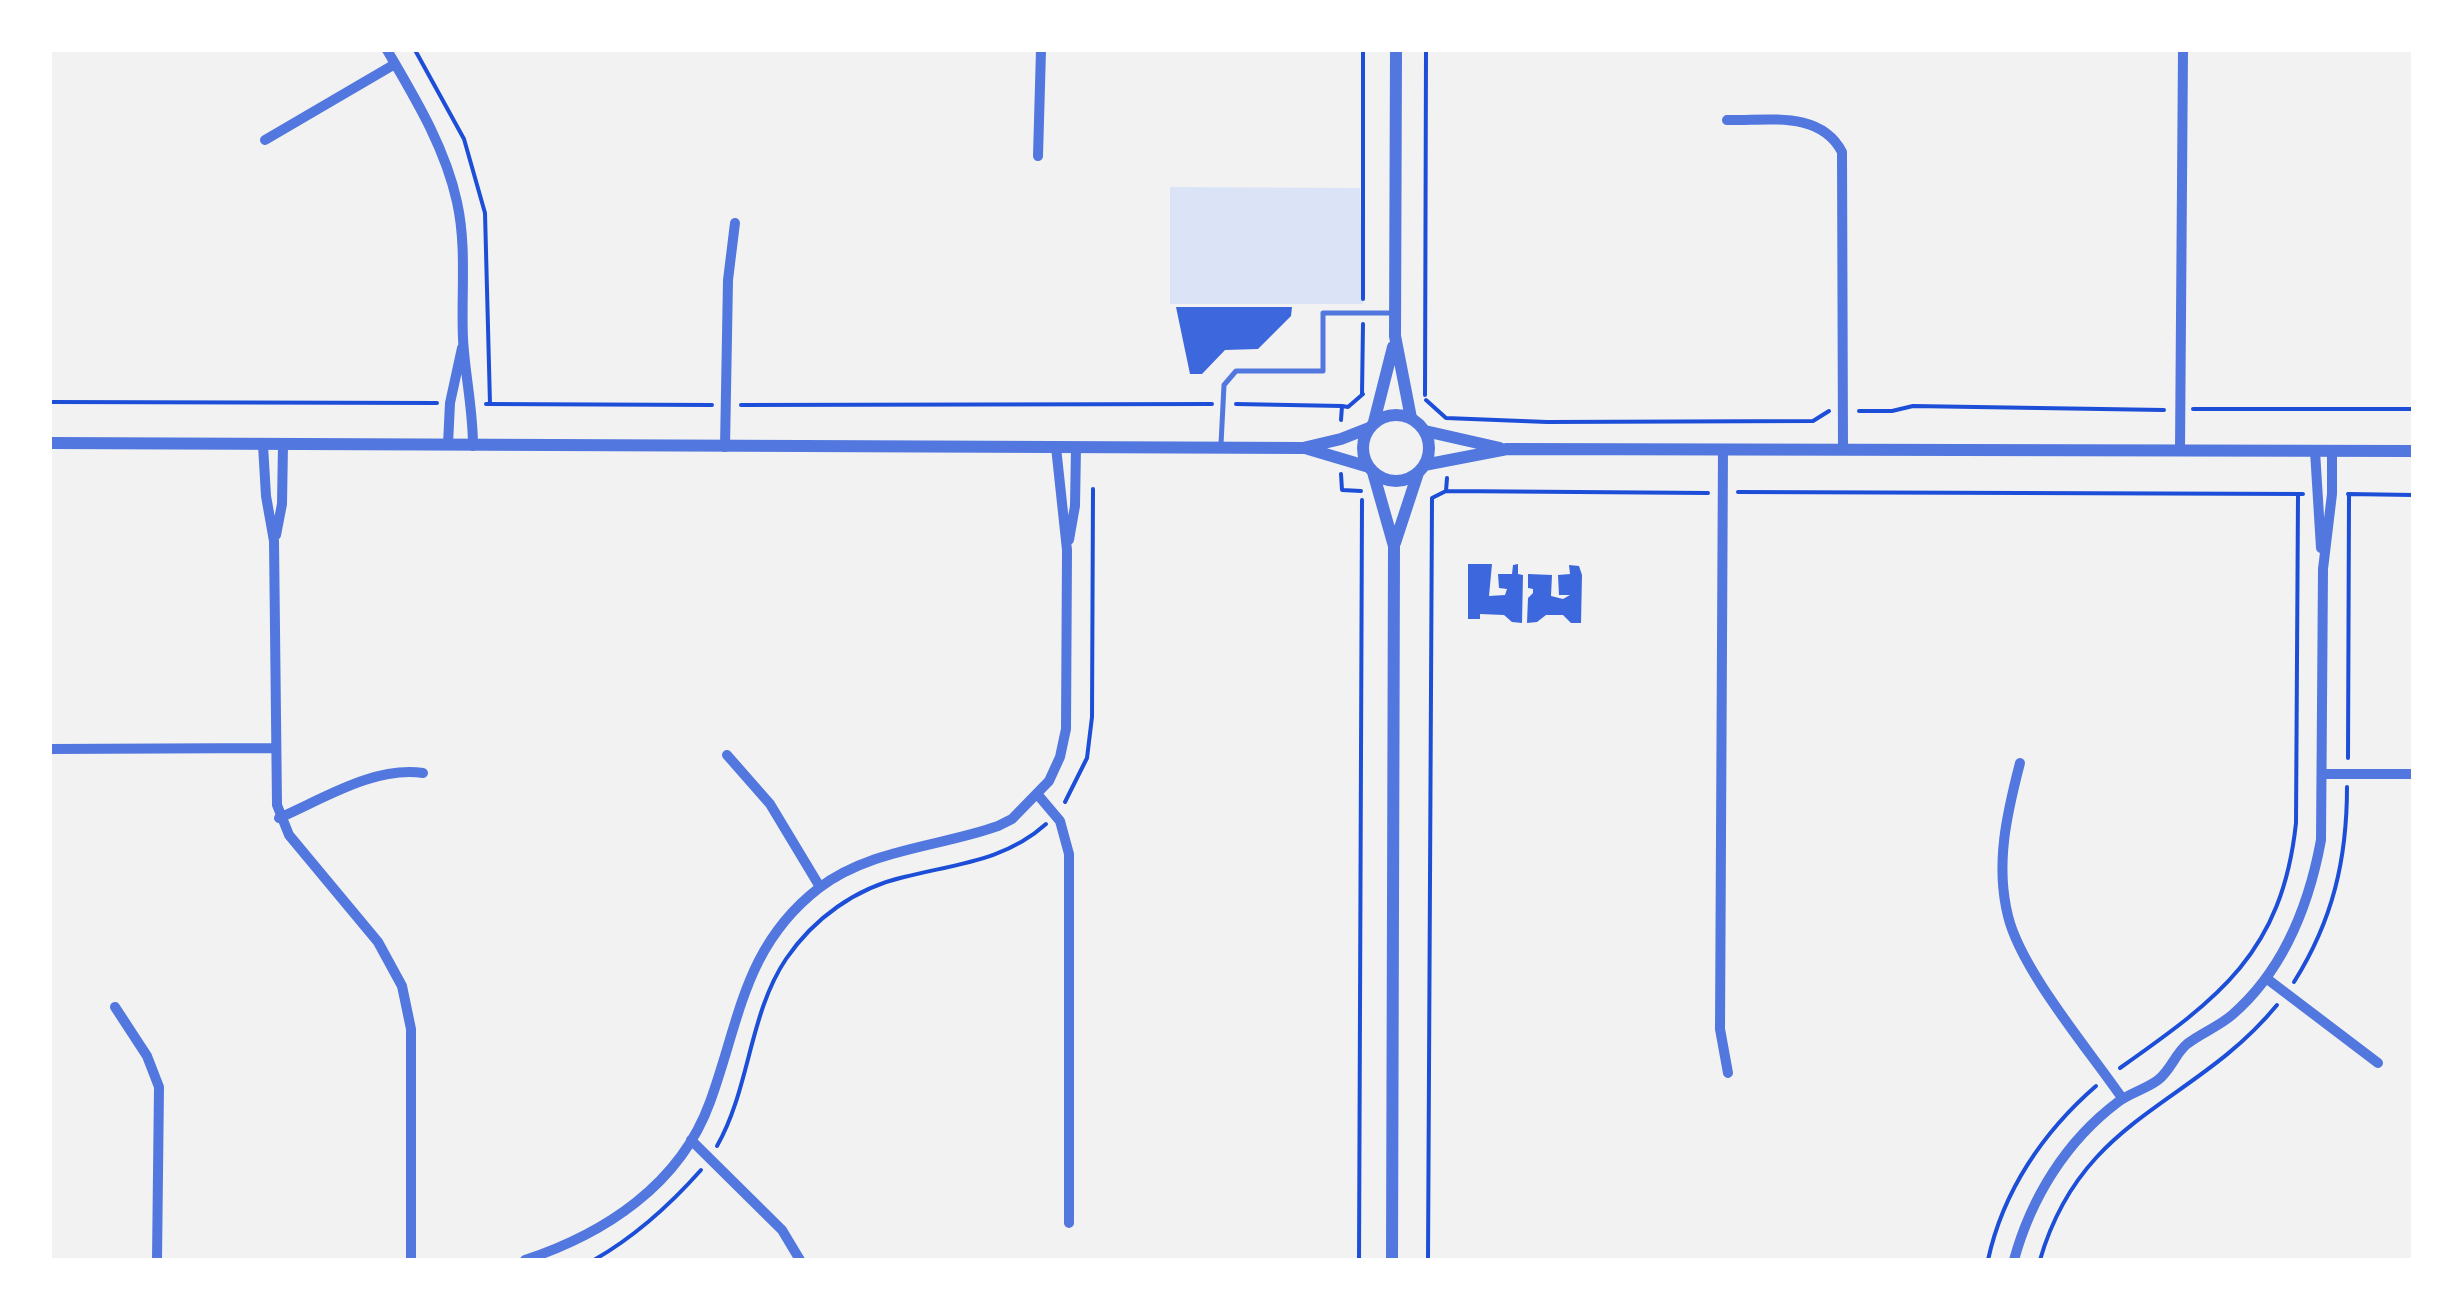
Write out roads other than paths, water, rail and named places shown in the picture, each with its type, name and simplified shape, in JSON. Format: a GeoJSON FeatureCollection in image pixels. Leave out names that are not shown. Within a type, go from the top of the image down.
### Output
{"type":"FeatureCollection","features":[{"type":"Feature","properties":{"kind":"street"},"geometry":{"type":"LineString","coordinates":[[386,50],[427,121],[446,162],[458,203],[463,245],[463,342],[473,403],[473,446]]}},
{"type":"Feature","properties":{"kind":"street"},"geometry":{"type":"LineString","coordinates":[[1038,156],[1041,50]]}},
{"type":"Feature","properties":{"kind":"street"},"geometry":{"type":"LineString","coordinates":[[1396,50],[1395,336],[1411,418]]}},
{"type":"Feature","properties":{"kind":"street"},"geometry":{"type":"LineString","coordinates":[[2180,450],[2183,50]]}},
{"type":"Feature","properties":{"kind":"street"},"geometry":{"type":"LineString","coordinates":[[264,140],[395,64]]}},
{"type":"Feature","properties":{"kind":"street"},"geometry":{"type":"LineString","coordinates":[[1728,120],[1807,122],[1828,132],[1842,152],[1843,450]]}},
{"type":"Feature","properties":{"kind":"street"},"geometry":{"type":"LineString","coordinates":[[725,447],[728,280],[735,223]]}},
{"type":"Feature","properties":{"kind":"street"},"geometry":{"type":"LineString","coordinates":[[1392,1260],[1394,546],[1362,448],[1395,336]]}},
{"type":"Feature","properties":{"kind":"street"},"geometry":{"type":"LineString","coordinates":[[448,444],[450,404],[463,342]]}},
{"type":"Feature","properties":{"kind":"street"},"geometry":{"type":"LineString","coordinates":[[50,443],[1303,448],[1341,439],[1392,414],[1411,418],[1425,432],[1429,448],[1394,546]]}},
{"type":"Feature","properties":{"kind":"street"},"geometry":{"type":"LineString","coordinates":[[1425,432],[1506,449]]}},
{"type":"Feature","properties":{"kind":"street"},"geometry":{"type":"LineString","coordinates":[[263,445],[274,541],[274,748],[279,818],[306,859],[378,942],[402,986],[411,1029],[411,1260]]}},
{"type":"Feature","properties":{"kind":"street"},"geometry":{"type":"LineString","coordinates":[[274,541],[282,504],[283,445]]}},
{"type":"Feature","properties":{"kind":"street"},"geometry":{"type":"LineString","coordinates":[[1067,550],[1074,506],[1076,446]]}},
{"type":"Feature","properties":{"kind":"street"},"geometry":{"type":"LineString","coordinates":[[524,1260],[595,1232],[627,1211],[656,1184],[692,1140],[709,1106],[752,969],[788,916],[820,887],[884,856],[998,826],[1038,796],[1060,757],[1066,729],[1067,550],[1056,447]]}},
{"type":"Feature","properties":{"kind":"street"},"geometry":{"type":"LineString","coordinates":[[1303,448],[1400,481],[1447,460],[1506,449],[2413,451]]}},
{"type":"Feature","properties":{"kind":"street"},"geometry":{"type":"LineString","coordinates":[[1722,449],[1720,1029],[1728,1073]]}},
{"type":"Feature","properties":{"kind":"street"},"geometry":{"type":"LineString","coordinates":[[2315,450],[2315,494],[2324,569]]}},
{"type":"Feature","properties":{"kind":"street"},"geometry":{"type":"LineString","coordinates":[[2014,1260],[2028,1216],[2056,1168],[2090,1125],[2122,1098],[2156,1081],[2185,1046],[2230,1017],[2266,978],[2297,926],[2316,870],[2321,840],[2324,569],[2332,450]]}},
{"type":"Feature","properties":{"kind":"street"},"geometry":{"type":"LineString","coordinates":[[50,748],[274,748]]}},
{"type":"Feature","properties":{"kind":"street"},"geometry":{"type":"LineString","coordinates":[[728,755],[770,804],[820,887]]}},
{"type":"Feature","properties":{"kind":"street"},"geometry":{"type":"LineString","coordinates":[[2020,763],[2003,840],[2008,917],[2030,966],[2122,1098]]}},
{"type":"Feature","properties":{"kind":"street"},"geometry":{"type":"LineString","coordinates":[[279,818],[380,775],[423,773]]}},
{"type":"Feature","properties":{"kind":"street"},"geometry":{"type":"LineString","coordinates":[[2322,774],[2413,774]]}},
{"type":"Feature","properties":{"kind":"street"},"geometry":{"type":"LineString","coordinates":[[1038,796],[1056,814],[1069,854],[1069,1222]]}},
{"type":"Feature","properties":{"kind":"street"},"geometry":{"type":"LineString","coordinates":[[2266,978],[2378,1062]]}},
{"type":"Feature","properties":{"kind":"street"},"geometry":{"type":"LineString","coordinates":[[115,1007],[147,1056],[159,1087],[157,1260]]}},
{"type":"Feature","properties":{"kind":"street"},"geometry":{"type":"LineString","coordinates":[[692,1140],[782,1230],[800,1260]]}},
{"type":"Feature","properties":{"kind":"lane"},"geometry":{"type":"LineString","coordinates":[[1221,447],[1224,385],[1236,371],[1323,371],[1323,313],[1395,313]]}}]}
